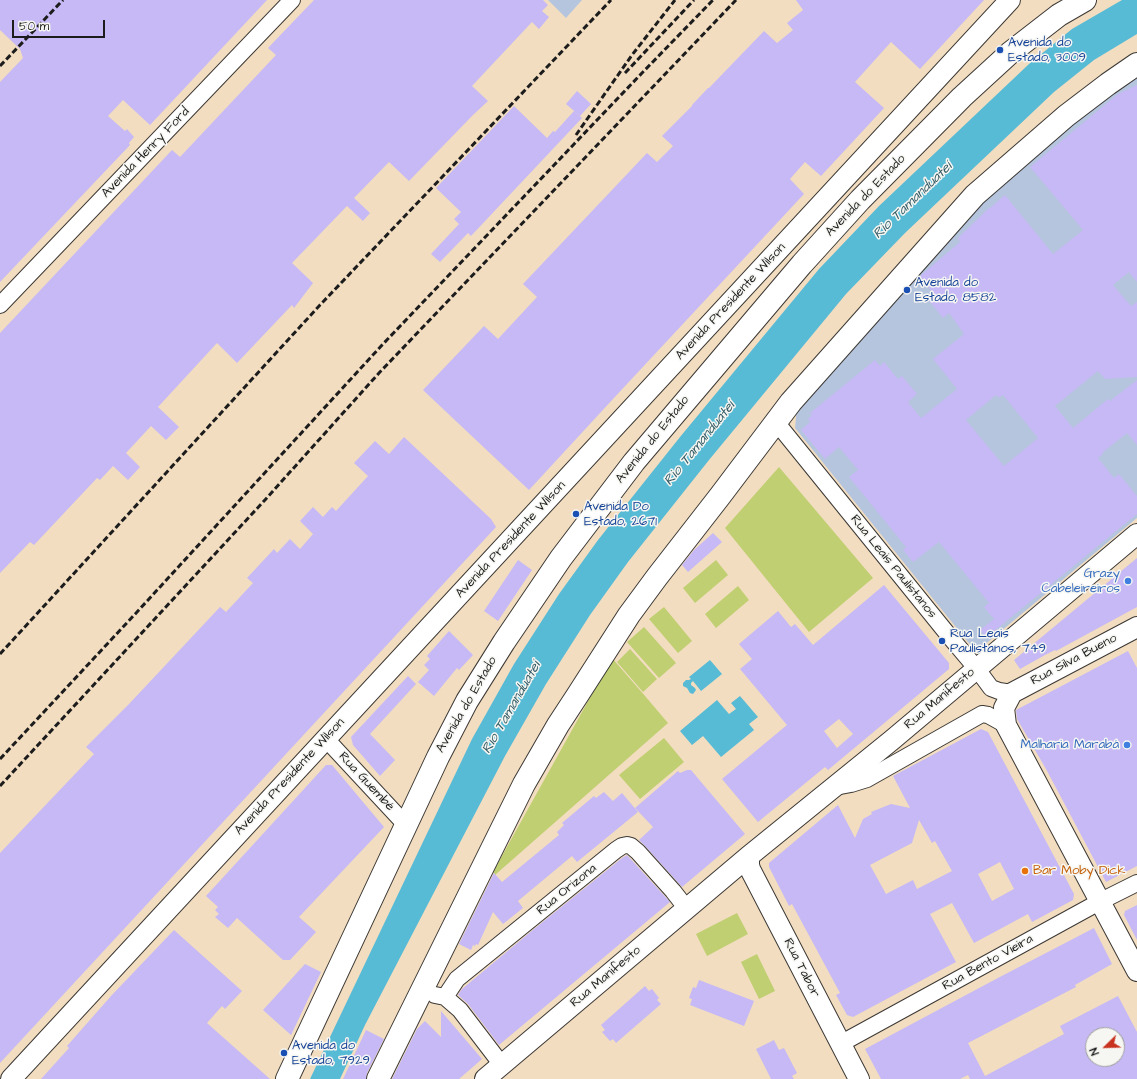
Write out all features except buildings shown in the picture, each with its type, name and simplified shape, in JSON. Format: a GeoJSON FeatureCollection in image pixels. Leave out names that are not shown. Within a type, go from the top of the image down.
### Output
{"type":"FeatureCollection","features":[{"type":"Feature","properties":{"kind":"highway","name":"Avenida do Estado"},"geometry":{"type":"LineString","coordinates":[[287,1079],[438,757],[464,708],[504,642],[561,558],[634,462],[783,287],[860,200],[962,97],[1010,53],[1059,15],[1085,0]]}},
{"type":"Feature","properties":{"kind":"highway"},"geometry":{"type":"LineString","coordinates":[[378,1079],[524,784],[558,725],[629,615],[657,577],[791,402],[974,195],[1066,116],[1137,64]]}},
{"type":"Feature","properties":{"kind":"main road","name":"Avenida Presidente Wilson"},"geometry":{"type":"LineString","coordinates":[[11,1079],[1010,0]]}},
{"type":"Feature","properties":{"kind":"main road","name":"Rua Manifesto"},"geometry":{"type":"LineString","coordinates":[[485,1079],[728,875],[740,872],[751,865],[835,787],[1137,534]]}},
{"type":"Feature","properties":{"kind":"main road","name":"Rua Silva Bueno"},"geometry":{"type":"LineString","coordinates":[[1012,694],[1137,627]]}},
{"type":"Feature","properties":{"kind":"main road"},"geometry":{"type":"LineString","coordinates":[[1012,694],[1004,708],[1006,725],[1137,971]]}},
{"type":"Feature","properties":{"kind":"main road","name":"Rua Tabor"},"geometry":{"type":"LineString","coordinates":[[751,865],[859,1079]]}},
{"type":"Feature","properties":{"kind":"street","name":"Avenida Henry Ford"},"geometry":{"type":"LineString","coordinates":[[0,305],[292,0]]}},
{"type":"Feature","properties":{"kind":"street","name":"Rua Leais Paulistanos"},"geometry":{"type":"LineString","coordinates":[[776,422],[945,631],[977,668],[991,688],[999,692],[1012,694]]}},
{"type":"Feature","properties":{"kind":"street","name":"Rua Manifesto"},"geometry":{"type":"LineString","coordinates":[[835,787],[867,779],[905,759],[982,714],[988,715],[1006,725]]}},
{"type":"Feature","properties":{"kind":"street","name":"Rua Guembé"},"geometry":{"type":"LineString","coordinates":[[326,739],[406,825]]}},
{"type":"Feature","properties":{"kind":"street","name":"Rua Orizona"},"geometry":{"type":"LineString","coordinates":[[445,997],[457,979],[622,846],[631,846],[638,852],[687,910]]}},
{"type":"Feature","properties":{"kind":"street","name":"Rua Bento Vieira"},"geometry":{"type":"LineString","coordinates":[[840,1044],[1101,901],[1137,883]]}},
{"type":"Feature","properties":{"kind":"street"},"geometry":{"type":"LineString","coordinates":[[422,991],[445,997],[460,1010],[502,1065]]}},
{"type":"Feature","properties":{"kind":"shaded area"},"geometry":{"type":"Polygon","coordinates":[[[548,0],[582,0],[566,18],[548,0]]]}},
{"type":"Feature","properties":{"kind":"shaded area"},"geometry":{"type":"Polygon","coordinates":[[[1137,78],[1137,518],[976,652],[795,428],[797,407],[998,185],[1096,104],[1137,78]]]}},
{"type":"Feature","properties":{"kind":"green space"},"geometry":{"type":"Polygon","coordinates":[[[779,467],[873,578],[809,632],[725,528],[779,467]]]}},
{"type":"Feature","properties":{"kind":"green space"},"geometry":{"type":"Polygon","coordinates":[[[716,560],[728,575],[695,603],[683,588],[716,560]]]}},
{"type":"Feature","properties":{"kind":"green space"},"geometry":{"type":"Polygon","coordinates":[[[738,586],[749,600],[716,628],[705,614],[738,586]]]}},
{"type":"Feature","properties":{"kind":"green space"},"geometry":{"type":"Polygon","coordinates":[[[664,607],[692,641],[678,653],[649,619],[664,607]]]}},
{"type":"Feature","properties":{"kind":"green space"},"geometry":{"type":"Polygon","coordinates":[[[644,627],[676,663],[659,678],[627,642],[644,627]]]}},
{"type":"Feature","properties":{"kind":"green space"},"geometry":{"type":"Polygon","coordinates":[[[630,649],[657,679],[643,692],[617,662],[630,649]]]}},
{"type":"Feature","properties":{"kind":"green space"},"geometry":{"type":"Polygon","coordinates":[[[612,658],[668,723],[495,875],[493,872],[612,658]]]}},
{"type":"Feature","properties":{"kind":"green space"},"geometry":{"type":"Polygon","coordinates":[[[664,738],[684,762],[640,799],[619,775],[664,738]]]}},
{"type":"Feature","properties":{"kind":"green space"},"geometry":{"type":"Polygon","coordinates":[[[737,913],[748,934],[707,956],[696,934],[737,913]]]}},
{"type":"Feature","properties":{"kind":"green space"},"geometry":{"type":"Polygon","coordinates":[[[757,954],[775,991],[759,999],[741,962],[757,954]]]}},
{"type":"Feature","properties":{"kind":"water","name":"Rio Tamanduateí"},"geometry":{"type":"Polygon","coordinates":[[[1122,0],[1137,0],[1137,34],[1094,60],[1054,92],[905,233],[846,294],[709,460],[628,562],[590,615],[546,684],[505,756],[365,1025],[340,1079],[310,1079],[472,739],[514,664],[559,594],[598,540],[680,437],[819,269],[879,206],[1029,64],[1072,29],[1122,0]]]}},
{"type":"Feature","properties":{"kind":"water"},"geometry":{"type":"Polygon","coordinates":[[[710,660],[722,674],[701,691],[693,681],[691,685],[696,690],[693,694],[690,693],[687,688],[683,686],[683,683],[686,680],[691,679],[689,677],[710,660]]]}},
{"type":"Feature","properties":{"kind":"water"},"geometry":{"type":"Polygon","coordinates":[[[740,696],[758,717],[749,724],[754,730],[721,757],[703,736],[692,745],[680,731],[717,700],[729,714],[736,709],[731,703],[740,696]]]}},
{"type":"Feature","properties":{"kind":"railway"},"geometry":{"type":"LineString","coordinates":[[0,66],[63,0]]}},
{"type":"Feature","properties":{"kind":"railway"},"geometry":{"type":"LineString","coordinates":[[0,654],[320,305],[611,0]]}},
{"type":"Feature","properties":{"kind":"railway"},"geometry":{"type":"LineString","coordinates":[[576,135],[632,55],[675,0]]}},
{"type":"Feature","properties":{"kind":"railway"},"geometry":{"type":"LineString","coordinates":[[625,73],[694,0]]}},
{"type":"Feature","properties":{"kind":"railway"},"geometry":{"type":"LineString","coordinates":[[0,759],[383,344],[713,0]]}},
{"type":"Feature","properties":{"kind":"railway"},"geometry":{"type":"LineString","coordinates":[[0,786],[264,501],[379,373],[736,0]]}},
{"type":"Feature","properties":{"kind":"place","name":"Avenida do Estado, 3009"},"geometry":{"type":"Point","coordinates":[1000,50]}},
{"type":"Feature","properties":{"kind":"place","name":"Avenida do Estado, 8582"},"geometry":{"type":"Point","coordinates":[907,290]}},
{"type":"Feature","properties":{"kind":"place","name":"Avenida Do Estado, 2671"},"geometry":{"type":"Point","coordinates":[576,514]}},
{"type":"Feature","properties":{"kind":"place","name":"Grazy Cabeleireiros"},"geometry":{"type":"Point","coordinates":[1128,581]}},
{"type":"Feature","properties":{"kind":"place","name":"Rua Leais Paulistanos, 749"},"geometry":{"type":"Point","coordinates":[942,641]}},
{"type":"Feature","properties":{"kind":"place","name":"Malharia Marabá"},"geometry":{"type":"Point","coordinates":[1127,745]}},
{"type":"Feature","properties":{"kind":"place","name":"Bar Moby Dick"},"geometry":{"type":"Point","coordinates":[1025,871]}},
{"type":"Feature","properties":{"kind":"place","name":"Avenida do Estado, 7929"},"geometry":{"type":"Point","coordinates":[284,1053]}}]}
